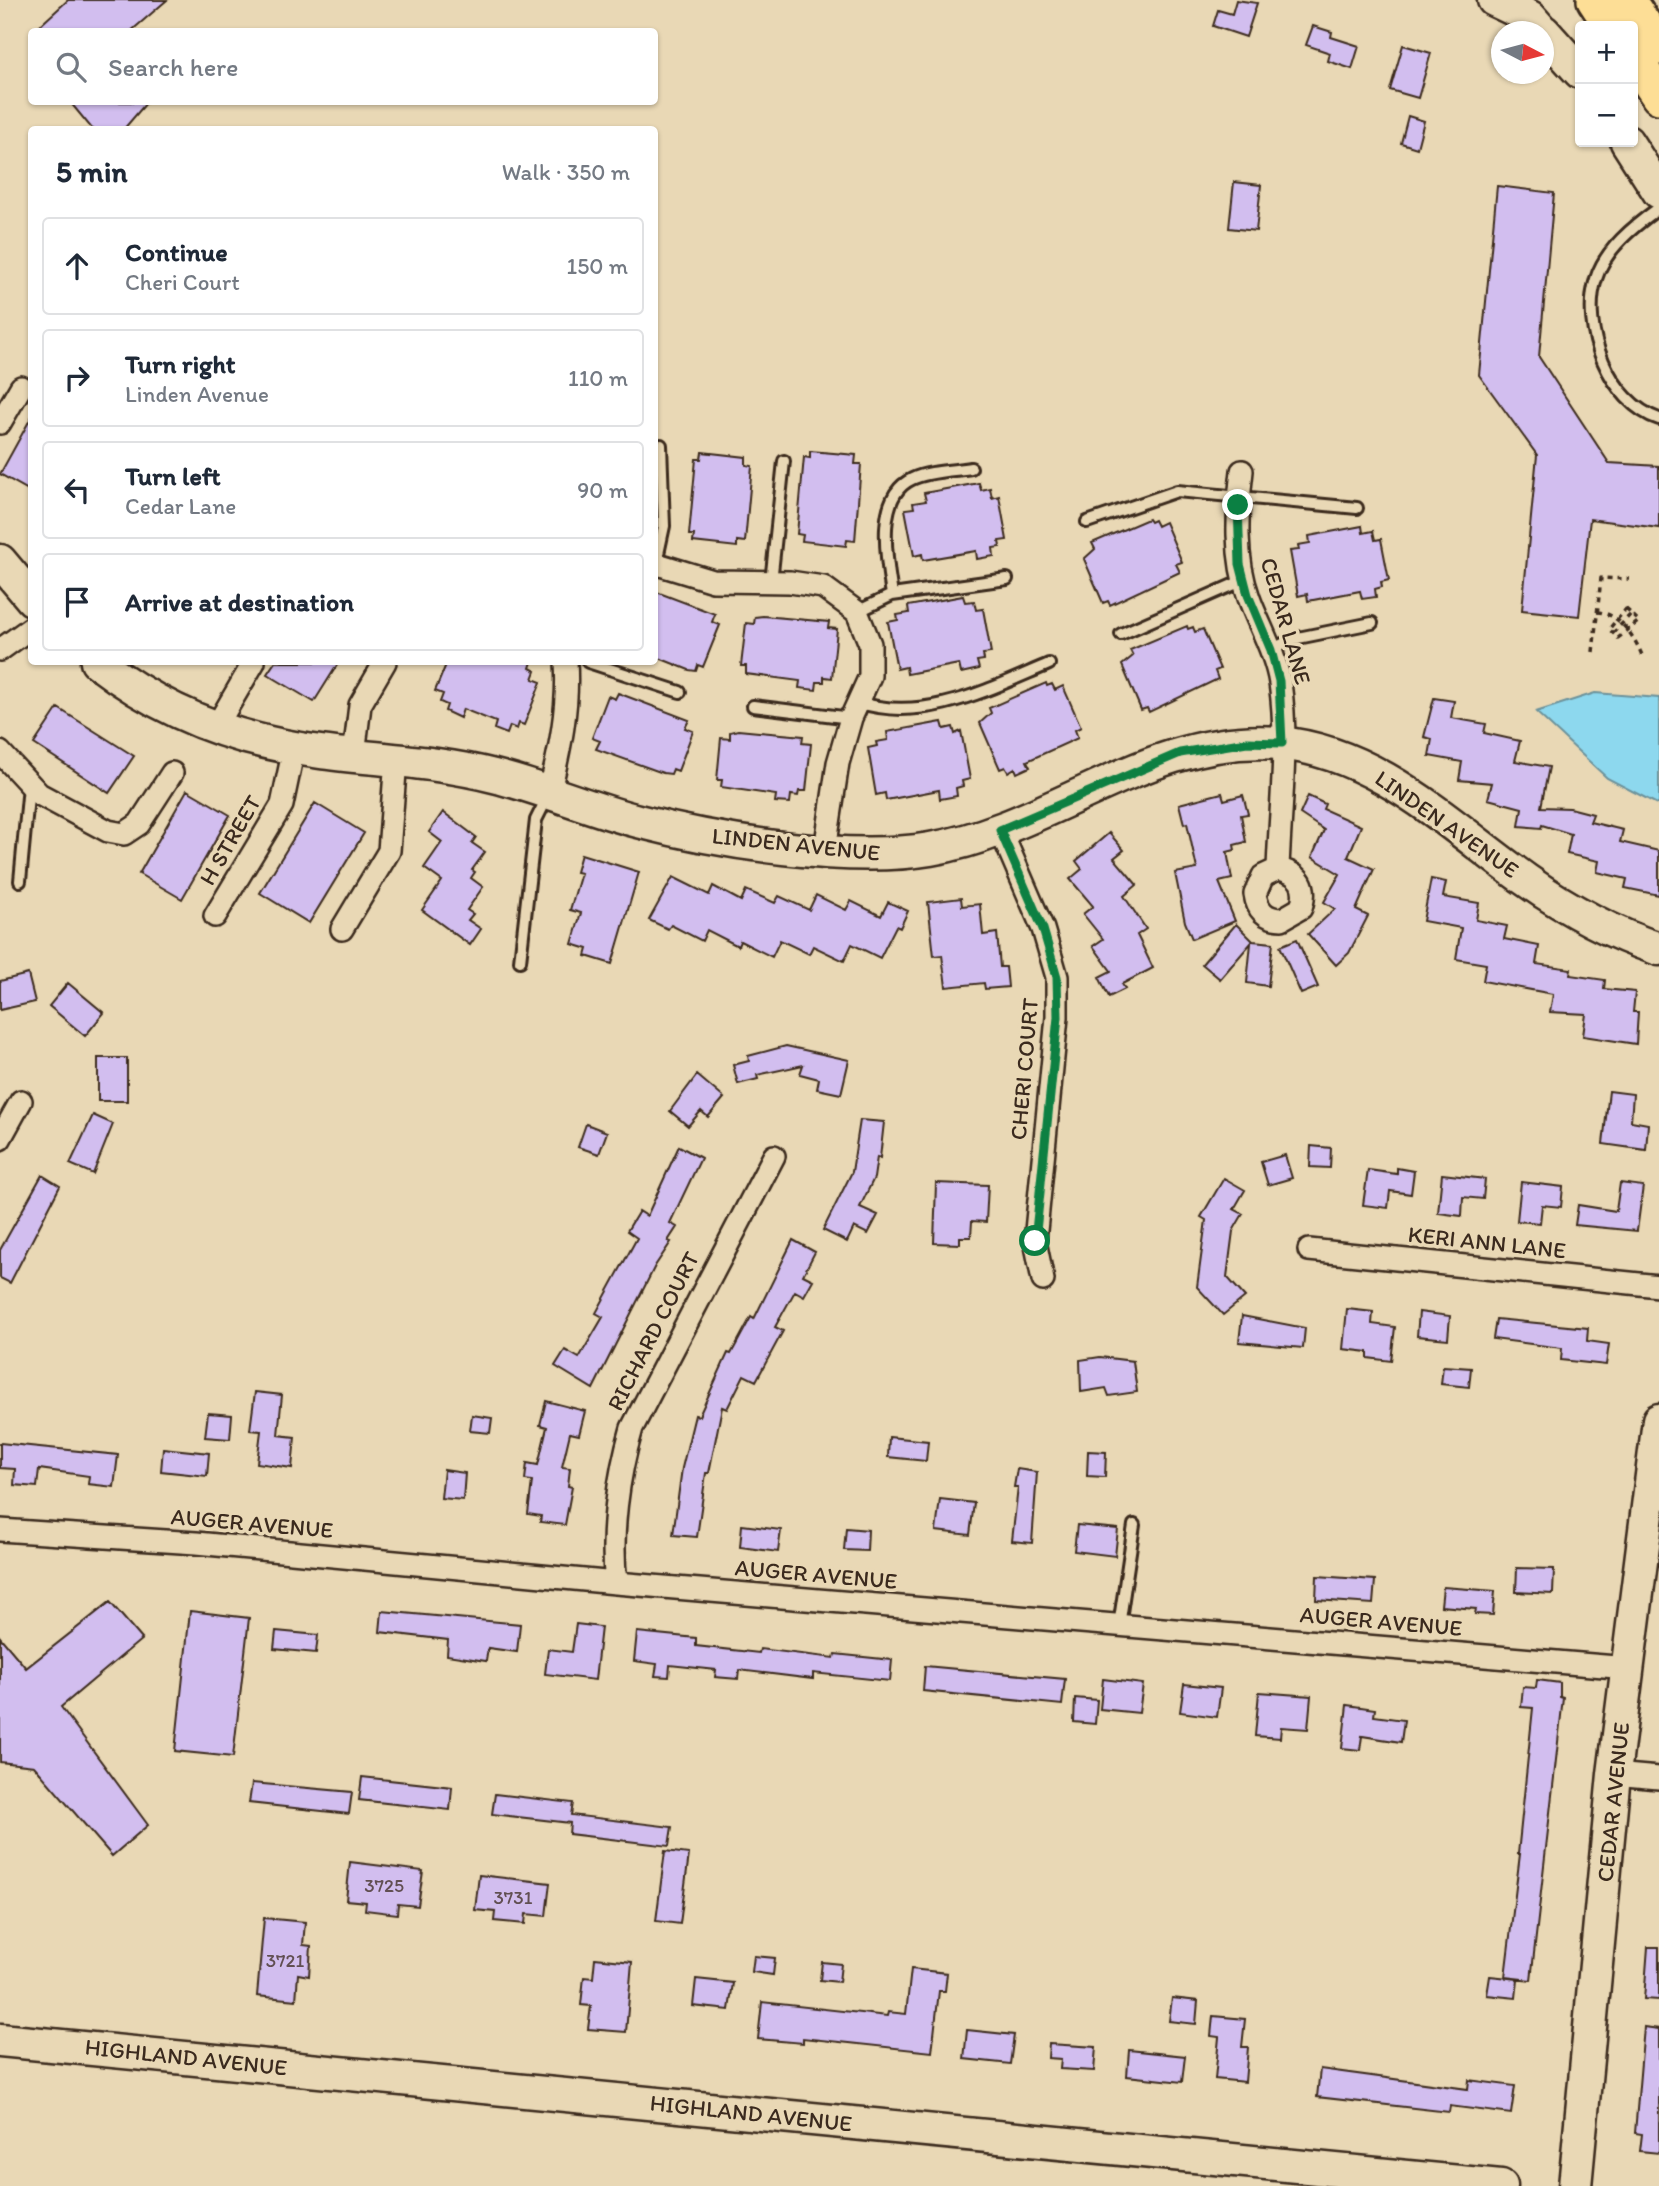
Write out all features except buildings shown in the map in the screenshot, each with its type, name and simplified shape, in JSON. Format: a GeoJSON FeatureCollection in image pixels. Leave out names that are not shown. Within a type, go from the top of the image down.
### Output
{"type":"FeatureCollection","features":[{"type":"Feature","properties":{"kind":"main road"},"geometry":{"type":"LineString","coordinates":[[1595,0],[1609,21]]}},
{"type":"Feature","properties":{"kind":"main road"},"geometry":{"type":"LineString","coordinates":[[1627,0],[1659,47]]}},
{"type":"Feature","properties":{"kind":"main road"},"geometry":{"type":"LineString","coordinates":[[1638,64],[1659,96]]}},
{"type":"Feature","properties":{"kind":"street"},"geometry":{"type":"LineString","coordinates":[[1494,0],[1533,21]]}},
{"type":"Feature","properties":{"kind":"street"},"geometry":{"type":"LineString","coordinates":[[1554,44],[1575,67]]}},
{"type":"Feature","properties":{"kind":"street"},"geometry":{"type":"LineString","coordinates":[[1630,147],[1659,192]]}},
{"type":"Feature","properties":{"kind":"street"},"geometry":{"type":"LineString","coordinates":[[0,423],[21,387]]}},
{"type":"Feature","properties":{"kind":"street","name":"CEDAR LANE"},"geometry":{"type":"LineString","coordinates":[[1242,471],[1237,536],[1244,580],[1271,650],[1283,712],[1278,869]]}},
{"type":"Feature","properties":{"kind":"street"},"geometry":{"type":"LineString","coordinates":[[658,564],[713,581],[771,582],[823,587],[857,612],[870,643],[870,676],[855,710],[838,762],[825,850]]}},
{"type":"Feature","properties":{"kind":"street"},"geometry":{"type":"LineString","coordinates":[[0,650],[28,630]]}},
{"type":"Feature","properties":{"kind":"street","name":"LINDEN AVENUE"},"geometry":{"type":"LineString","coordinates":[[108,665],[154,700],[216,727],[294,748],[396,759],[488,774],[638,821],[696,834],[825,850],[890,853],[929,849],[1000,830],[1180,753],[1247,742],[1282,743],[1343,758],[1376,772],[1552,898],[1595,922],[1659,949]]}},
{"type":"Feature","properties":{"kind":"street"},"geometry":{"type":"LineString","coordinates":[[216,727],[252,665]]}},
{"type":"Feature","properties":{"kind":"street"},"geometry":{"type":"LineString","coordinates":[[354,755],[360,705],[383,665]]}},
{"type":"Feature","properties":{"kind":"street"},"geometry":{"type":"LineString","coordinates":[[549,794],[564,730],[568,692],[566,665]]}},
{"type":"Feature","properties":{"kind":"street","name":"H STREET"},"geometry":{"type":"LineString","coordinates":[[215,916],[282,806],[294,748]]}},
{"type":"Feature","properties":{"kind":"street"},"geometry":{"type":"LineString","coordinates":[[0,752],[39,794],[108,831],[124,834],[139,824],[172,773]]}},
{"type":"Feature","properties":{"kind":"street"},"geometry":{"type":"LineString","coordinates":[[342,929],[389,851],[396,759]]}},
{"type":"Feature","properties":{"kind":"street","name":"CHERI COURT"},"geometry":{"type":"LineString","coordinates":[[1000,830],[1043,929],[1057,977],[1058,1017],[1035,1241],[1043,1280]]}},
{"type":"Feature","properties":{"kind":"street"},"geometry":{"type":"LineString","coordinates":[[0,1139],[21,1101]]}},
{"type":"Feature","properties":{"kind":"street","name":"RICHARD COURT"},"geometry":{"type":"LineString","coordinates":[[616,1583],[614,1545],[622,1468],[632,1428],[774,1156]]}},
{"type":"Feature","properties":{"kind":"street","name":"KERI ANN LANE"},"geometry":{"type":"LineString","coordinates":[[1309,1250],[1659,1286]]}},
{"type":"Feature","properties":{"kind":"street","name":"CEDAR AVENUE"},"geometry":{"type":"LineString","coordinates":[[1575,2186],[1614,1774],[1659,1420]]}},
{"type":"Feature","properties":{"kind":"street","name":"AUGER AVENUE"},"geometry":{"type":"LineString","coordinates":[[0,1530],[196,1543],[616,1583],[1628,1668]]}},
{"type":"Feature","properties":{"kind":"street"},"geometry":{"type":"LineString","coordinates":[[1614,1774],[1659,1778]]}},
{"type":"Feature","properties":{"kind":"street","name":"HIGHLAND AVENUE"},"geometry":{"type":"LineString","coordinates":[[0,2040],[1502,2186]]}},
{"type":"Feature","properties":{"kind":"lane"},"geometry":{"type":"LineString","coordinates":[[1659,208],[1615,245],[1596,279],[1592,316],[1599,352],[1618,388],[1643,414],[1659,419]]}},
{"type":"Feature","properties":{"kind":"lane"},"geometry":{"type":"LineString","coordinates":[[658,551],[664,526],[661,445]]}},
{"type":"Feature","properties":{"kind":"lane"},"geometry":{"type":"LineString","coordinates":[[771,582],[784,461]]}},
{"type":"Feature","properties":{"kind":"lane"},"geometry":{"type":"LineString","coordinates":[[892,595],[885,549],[889,503],[900,487],[913,478],[971,468]]}},
{"type":"Feature","properties":{"kind":"lane"},"geometry":{"type":"LineString","coordinates":[[1087,522],[1177,491],[1357,508]]}},
{"type":"Feature","properties":{"kind":"lane"},"geometry":{"type":"LineString","coordinates":[[857,612],[892,595],[1007,579]]}},
{"type":"Feature","properties":{"kind":"lane"},"geometry":{"type":"LineString","coordinates":[[1121,634],[1244,580]]}},
{"type":"Feature","properties":{"kind":"lane"},"geometry":{"type":"LineString","coordinates":[[1271,650],[1293,639],[1372,623]]}},
{"type":"Feature","properties":{"kind":"lane"},"geometry":{"type":"LineString","coordinates":[[752,706],[908,710],[966,699],[1049,664]]}},
{"type":"Feature","properties":{"kind":"lane"},"geometry":{"type":"LineString","coordinates":[[597,665],[680,692]]}},
{"type":"Feature","properties":{"kind":"lane"},"geometry":{"type":"LineString","coordinates":[[20,881],[29,784]]}},
{"type":"Feature","properties":{"kind":"lane"},"geometry":{"type":"LineString","coordinates":[[520,961],[536,820],[549,794]]}},
{"type":"Feature","properties":{"kind":"lane"},"geometry":{"type":"LineString","coordinates":[[1119,1626],[1134,1525]]}},
{"type":"Feature","properties":{"kind":"path"},"geometry":{"type":"LineString","coordinates":[[1593,652],[1601,578],[1629,579]]}},
{"type":"Feature","properties":{"kind":"path"},"geometry":{"type":"LineString","coordinates":[[1626,609],[1639,621],[1618,638],[1609,629],[1617,619],[1626,609]]}},
{"type":"Feature","properties":{"kind":"path"},"geometry":{"type":"LineString","coordinates":[[1597,612],[1617,619],[1622,624],[1638,642],[1643,659]]}},
{"type":"Feature","properties":{"kind":"path"},"geometry":{"type":"LineString","coordinates":[[1614,633],[1631,614]]}},
{"type":"Feature","properties":{"kind":"water"},"geometry":{"type":"Polygon","coordinates":[[[1595,693],[1659,698],[1659,805],[1607,778],[1536,712],[1595,693]]]}},
{"type":"Feature","properties":{"kind":"route"},"geometry":{"type":"LineString","coordinates":[[1035,1241],[1058,1017],[1057,977],[1052,951],[1000,830],[1180,753],[1213,745],[1282,743],[1283,712],[1279,681],[1271,650],[1248,595],[1240,564],[1238,505]]}}]}
